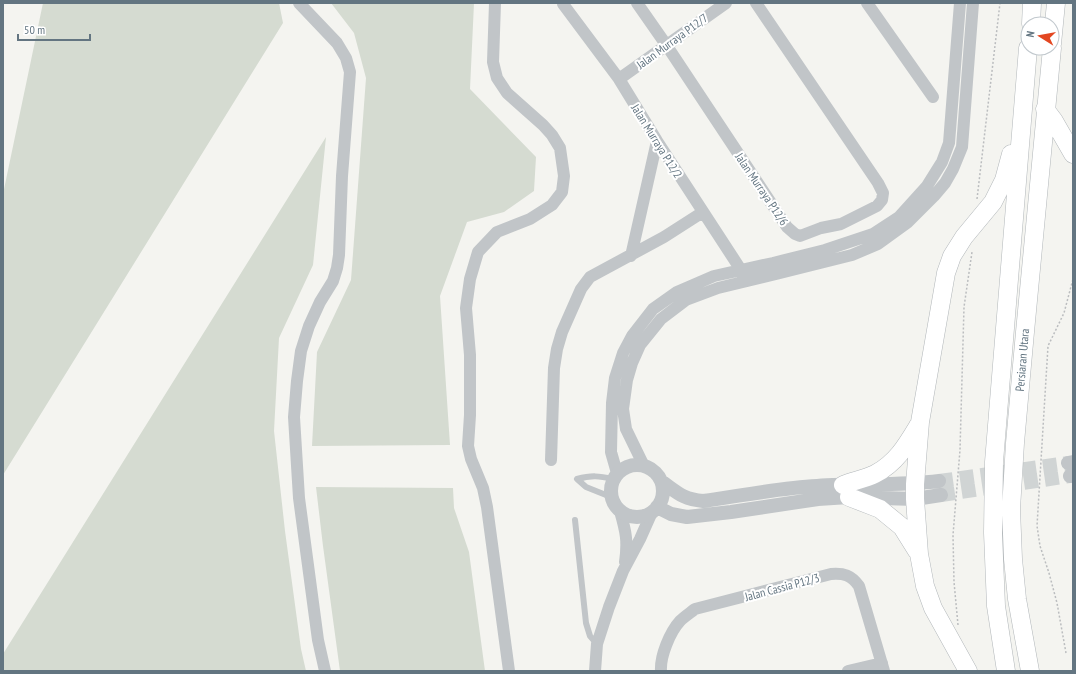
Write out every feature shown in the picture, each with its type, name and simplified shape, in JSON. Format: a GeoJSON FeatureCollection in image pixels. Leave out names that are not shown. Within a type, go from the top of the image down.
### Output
{"type":"FeatureCollection","features":[{"type":"Feature","properties":{"kind":"main road"},"geometry":{"type":"LineString","coordinates":[[1031,16],[1032,3]]}},
{"type":"Feature","properties":{"kind":"main road"},"geometry":{"type":"LineString","coordinates":[[1055,16],[1056,3]]}},
{"type":"Feature","properties":{"kind":"main road","name":"Persiaran Utara"},"geometry":{"type":"LineString","coordinates":[[1006,671],[996,606],[993,533],[994,462],[1027,56]]}},
{"type":"Feature","properties":{"kind":"main road","name":"Persiaran Utara"},"geometry":{"type":"LineString","coordinates":[[1030,671],[1017,599],[1013,559],[1011,509],[1023,348],[1051,56]]}},
{"type":"Feature","properties":{"kind":"main road"},"geometry":{"type":"LineString","coordinates":[[1045,109],[1054,121],[1073,154]]}},
{"type":"Feature","properties":{"kind":"main road"},"geometry":{"type":"LineString","coordinates":[[968,671],[933,608],[925,586],[918,554],[915,491],[920,422],[946,273],[952,256],[964,237],[993,202],[1004,180],[1023,115]]}},
{"type":"Feature","properties":{"kind":"main road"},"geometry":{"type":"LineString","coordinates":[[846,491],[892,462],[907,446],[920,422]]}},
{"type":"Feature","properties":{"kind":"main road"},"geometry":{"type":"LineString","coordinates":[[846,491],[880,509],[902,527],[918,554]]}},
{"type":"Feature","properties":{"kind":"street"},"geometry":{"type":"LineString","coordinates":[[299,3],[337,43],[346,58],[350,72],[337,268],[333,281],[320,302],[309,326],[301,351],[294,417],[299,498],[318,640],[324,671]]}},
{"type":"Feature","properties":{"kind":"street"},"geometry":{"type":"LineString","coordinates":[[495,3],[493,62],[498,78],[507,93],[552,135],[560,148],[564,176],[562,192],[552,205],[530,219],[497,232],[478,252],[470,279],[466,308],[470,355],[470,415],[468,446],[471,459],[483,488],[487,507],[510,671]]}},
{"type":"Feature","properties":{"kind":"street"},"geometry":{"type":"LineString","coordinates":[[637,3],[667,46]]}},
{"type":"Feature","properties":{"kind":"street","name":"Jalan Murraya P12/7"},"geometry":{"type":"LineString","coordinates":[[619,80],[726,3]]}},
{"type":"Feature","properties":{"kind":"street","name":"Jalan Murraya P12/6"},"geometry":{"type":"LineString","coordinates":[[667,46],[787,227],[795,234],[800,236],[821,228],[841,224],[877,206],[882,200],[883,193],[878,183],[756,3]]}},
{"type":"Feature","properties":{"kind":"street"},"geometry":{"type":"LineString","coordinates":[[867,3],[933,97]]}},
{"type":"Feature","properties":{"kind":"street"},"geometry":{"type":"LineString","coordinates":[[644,466],[626,429],[623,409],[627,380],[632,362],[640,345],[661,319],[686,300],[718,288],[743,276],[773,264],[825,250],[873,234],[899,217],[927,186],[942,162],[949,144],[960,3]]}},
{"type":"Feature","properties":{"kind":"street"},"geometry":{"type":"LineString","coordinates":[[661,481],[661,501],[646,515],[632,517],[620,511],[611,497],[611,488],[615,476],[611,452],[612,403],[615,378],[632,336],[653,309],[677,292],[714,276],[743,276],[852,255],[878,244],[907,223],[945,183],[953,169],[962,147],[973,3]]}},
{"type":"Feature","properties":{"kind":"street","name":"Jalan Murraya P12/2"},"geometry":{"type":"LineString","coordinates":[[563,4],[619,80],[743,276]]}},
{"type":"Feature","properties":{"kind":"street"},"geometry":{"type":"LineString","coordinates":[[631,256],[657,141]]}},
{"type":"Feature","properties":{"kind":"street"},"geometry":{"type":"LineString","coordinates":[[551,460],[554,368],[557,349],[562,332],[581,289],[590,278],[601,271],[664,237],[703,212]]}},
{"type":"Feature","properties":{"kind":"street"},"geometry":{"type":"LineString","coordinates":[[615,476],[623,469],[630,466],[644,466],[654,472],[661,481],[681,496],[691,500],[702,501],[816,486],[846,491],[915,491],[941,495]]}},
{"type":"Feature","properties":{"kind":"street"},"geometry":{"type":"LineString","coordinates":[[915,491],[939,481]]}},
{"type":"Feature","properties":{"kind":"street"},"geometry":{"type":"LineString","coordinates":[[654,509],[687,517],[818,499],[846,491]]}},
{"type":"Feature","properties":{"kind":"street"},"geometry":{"type":"LineString","coordinates":[[595,671],[598,644],[609,607],[623,571],[654,509]]}},
{"type":"Feature","properties":{"kind":"street"},"geometry":{"type":"LineString","coordinates":[[620,511],[626,535],[627,548],[623,571]]}},
{"type":"Feature","properties":{"kind":"street","name":"Jalan Cassia P12/3"},"geometry":{"type":"LineString","coordinates":[[661,671],[661,664],[670,637],[680,621],[695,610],[839,573],[854,579],[859,586],[883,667]]}},
{"type":"Feature","properties":{"kind":"street"},"geometry":{"type":"LineString","coordinates":[[848,671],[883,667]]}},
{"type":"Feature","properties":{"kind":"lane"},"geometry":{"type":"LineString","coordinates":[[611,497],[586,487],[578,480],[587,476],[615,476]]}},
{"type":"Feature","properties":{"kind":"lane"},"geometry":{"type":"LineString","coordinates":[[575,520],[586,622],[590,636],[598,644]]}},
{"type":"Feature","properties":{"kind":"path"},"geometry":{"type":"LineString","coordinates":[[976,203],[1000,3]]}},
{"type":"Feature","properties":{"kind":"path"},"geometry":{"type":"LineString","coordinates":[[959,629],[954,582],[953,535],[960,450],[964,307],[972,249]]}},
{"type":"Feature","properties":{"kind":"path"},"geometry":{"type":"LineString","coordinates":[[1066,653],[1057,603],[1040,546],[1037,526],[1048,346],[1064,313],[1073,279]]}},
{"type":"Feature","properties":{"kind":"shaded area"},"geometry":{"type":"Polygon","coordinates":[[[43,3],[279,3],[283,23],[3,475],[3,194],[43,3]]]}},
{"type":"Feature","properties":{"kind":"shaded area"},"geometry":{"type":"Polygon","coordinates":[[[331,3],[474,3],[470,89],[536,157],[534,191],[504,212],[467,222],[440,296],[450,445],[312,446],[317,352],[351,280],[366,78],[354,33],[331,3]]]}},
{"type":"Feature","properties":{"kind":"shaded area"},"geometry":{"type":"Polygon","coordinates":[[[326,137],[313,265],[279,338],[274,431],[285,531],[301,649],[306,671],[3,671],[3,654],[326,137]]]}},
{"type":"Feature","properties":{"kind":"shaded area"},"geometry":{"type":"Polygon","coordinates":[[[316,487],[453,488],[454,508],[469,552],[485,671],[340,671],[316,487]]]}},
{"type":"Feature","properties":{"kind":"tunnel"},"geometry":{"type":"LineString","coordinates":[[939,481],[1068,463]]}},
{"type":"Feature","properties":{"kind":"tunnel"},"geometry":{"type":"LineString","coordinates":[[941,495],[1070,476]]}}]}
